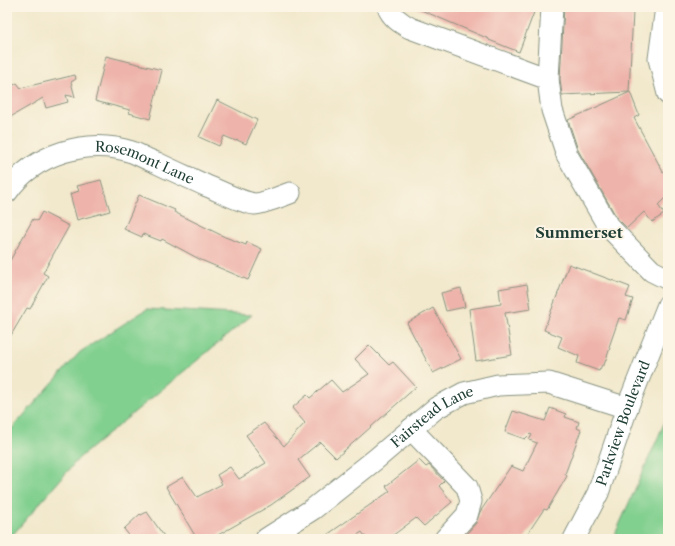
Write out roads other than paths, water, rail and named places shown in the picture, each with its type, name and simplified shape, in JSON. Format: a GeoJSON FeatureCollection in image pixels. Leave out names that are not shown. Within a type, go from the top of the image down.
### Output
{"type":"FeatureCollection","features":[{"type":"Feature","properties":{"kind":"street"},"geometry":{"type":"LineString","coordinates":[[388,7],[398,22],[410,28],[548,79]]}},
{"type":"Feature","properties":{"kind":"street"},"geometry":{"type":"LineString","coordinates":[[552,7],[548,79],[552,110],[567,155],[608,226],[652,271],[668,279]]}},
{"type":"Feature","properties":{"kind":"street"},"geometry":{"type":"LineString","coordinates":[[666,7],[658,59],[668,94]]}},
{"type":"Feature","properties":{"kind":"street","name":"Rosemont Lane"},"geometry":{"type":"LineString","coordinates":[[7,192],[15,180],[30,168],[50,156],[67,150],[87,147],[108,148],[131,152],[236,198],[256,204],[290,193]]}},
{"type":"Feature","properties":{"kind":"street","name":"Parkview Boulevard"},"geometry":{"type":"LineString","coordinates":[[574,539],[598,493],[627,408],[668,305]]}},
{"type":"Feature","properties":{"kind":"street","name":"Fairstead Lane"},"geometry":{"type":"LineString","coordinates":[[266,539],[313,509],[436,408],[464,393],[498,385],[549,384],[627,408]]}},
{"type":"Feature","properties":{"kind":"street"},"geometry":{"type":"LineString","coordinates":[[411,429],[467,487],[471,501],[466,515],[445,539]]}},
{"type":"Feature","properties":{"kind":"district","name":"Summerset"},"geometry":{"type":"Point","coordinates":[579,233]}}]}
